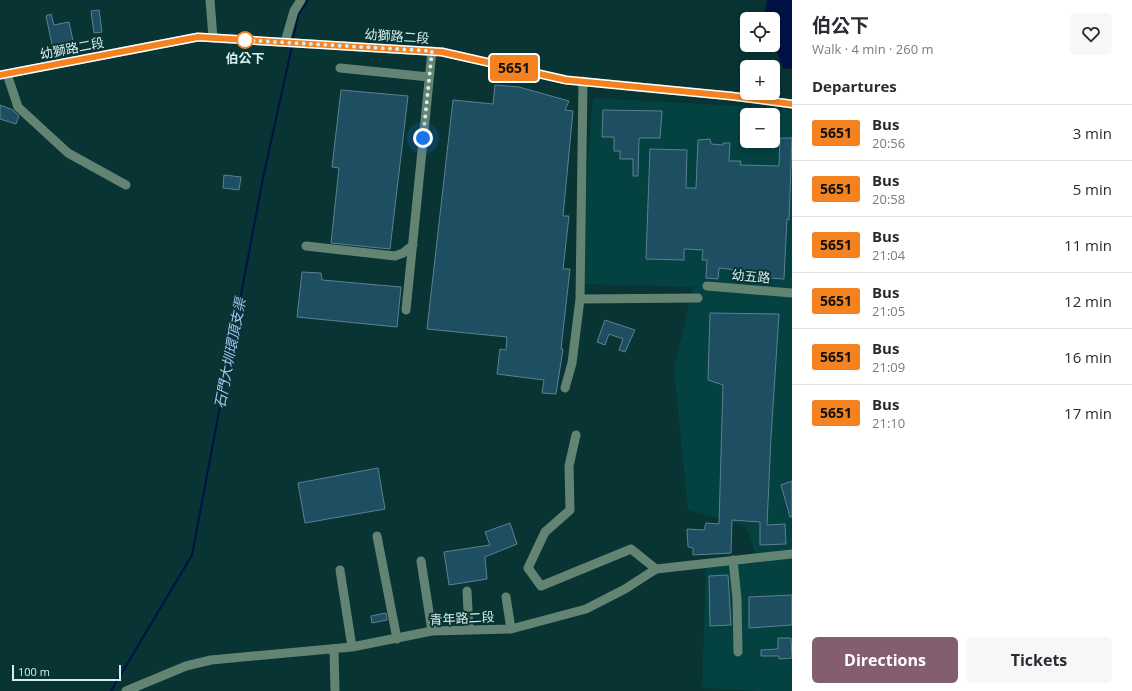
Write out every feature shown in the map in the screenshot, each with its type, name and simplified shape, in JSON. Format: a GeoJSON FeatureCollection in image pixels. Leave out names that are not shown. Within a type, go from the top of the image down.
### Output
{"type":"FeatureCollection","features":[{"type":"Feature","properties":{"kind":"street"},"geometry":{"type":"LineString","coordinates":[[210,0],[213,38]]}},
{"type":"Feature","properties":{"kind":"street"},"geometry":{"type":"LineString","coordinates":[[285,42],[294,11],[301,0]]}},
{"type":"Feature","properties":{"kind":"street","name":"幼獅路二段"},"geometry":{"type":"LineString","coordinates":[[4,75],[198,37],[442,52],[566,80],[731,96],[792,104]]}},
{"type":"Feature","properties":{"kind":"street"},"geometry":{"type":"LineString","coordinates":[[406,310],[432,51]]}},
{"type":"Feature","properties":{"kind":"street"},"geometry":{"type":"LineString","coordinates":[[340,68],[429,77]]}},
{"type":"Feature","properties":{"kind":"street"},"geometry":{"type":"LineString","coordinates":[[4,75],[18,107],[68,152],[126,185]]}},
{"type":"Feature","properties":{"kind":"street"},"geometry":{"type":"LineString","coordinates":[[565,388],[572,363],[580,299],[583,81]]}},
{"type":"Feature","properties":{"kind":"street"},"geometry":{"type":"LineString","coordinates":[[306,246],[395,256],[403,253],[413,245]]}},
{"type":"Feature","properties":{"kind":"street","name":"幼五路"},"geometry":{"type":"LineString","coordinates":[[707,286],[792,293]]}},
{"type":"Feature","properties":{"kind":"street"},"geometry":{"type":"LineString","coordinates":[[580,299],[698,298]]}},
{"type":"Feature","properties":{"kind":"street"},"geometry":{"type":"LineString","coordinates":[[576,435],[569,466],[570,510],[545,532],[528,568],[541,586],[631,549],[656,569]]}},
{"type":"Feature","properties":{"kind":"street"},"geometry":{"type":"LineString","coordinates":[[377,536],[397,639]]}},
{"type":"Feature","properties":{"kind":"street","name":"青年路二段"},"geometry":{"type":"LineString","coordinates":[[126,691],[186,666],[211,660],[352,647],[432,631],[511,629],[586,609],[625,589],[656,569],[792,554]]}},
{"type":"Feature","properties":{"kind":"street"},"geometry":{"type":"LineString","coordinates":[[733,560],[737,598],[738,652]]}},
{"type":"Feature","properties":{"kind":"street"},"geometry":{"type":"LineString","coordinates":[[421,561],[432,631]]}},
{"type":"Feature","properties":{"kind":"street"},"geometry":{"type":"LineString","coordinates":[[340,570],[352,647]]}},
{"type":"Feature","properties":{"kind":"street"},"geometry":{"type":"LineString","coordinates":[[467,591],[469,630]]}},
{"type":"Feature","properties":{"kind":"street"},"geometry":{"type":"LineString","coordinates":[[506,598],[511,629]]}},
{"type":"Feature","properties":{"kind":"street"},"geometry":{"type":"LineString","coordinates":[[334,649],[334,691]]}},
{"type":"Feature","properties":{"kind":"shaded area"},"geometry":{"type":"Polygon","coordinates":[[[767,0],[792,0],[792,69],[783,68],[777,52],[780,52],[780,12],[765,11],[767,0]]]}},
{"type":"Feature","properties":{"kind":"shaded area"},"geometry":{"type":"Polygon","coordinates":[[[593,98],[773,108],[740,108],[740,148],[780,148],[780,109],[792,111],[792,691],[702,688],[706,568],[759,562],[746,526],[688,510],[674,369],[693,287],[578,284],[593,98]]]}},
{"type":"Feature","properties":{"kind":"building"},"geometry":{"type":"Polygon","coordinates":[[[99,10],[102,32],[94,33],[91,11],[99,10]]]}},
{"type":"Feature","properties":{"kind":"building"},"geometry":{"type":"Polygon","coordinates":[[[51,14],[54,25],[69,22],[75,50],[54,54],[46,16],[51,14]]]}},
{"type":"Feature","properties":{"kind":"building"},"geometry":{"type":"Polygon","coordinates":[[[495,85],[519,87],[569,101],[565,110],[573,111],[563,216],[569,216],[563,269],[570,269],[561,349],[563,349],[556,394],[542,393],[544,380],[497,374],[500,349],[506,350],[507,337],[427,329],[453,100],[493,104],[495,85]]]}},
{"type":"Feature","properties":{"kind":"building"},"geometry":{"type":"Polygon","coordinates":[[[341,90],[408,96],[390,249],[331,243],[339,168],[332,167],[341,90]]]}},
{"type":"Feature","properties":{"kind":"building"},"geometry":{"type":"Polygon","coordinates":[[[0,105],[13,110],[19,116],[16,124],[0,119],[0,105]]]}},
{"type":"Feature","properties":{"kind":"building"},"geometry":{"type":"Polygon","coordinates":[[[603,110],[662,111],[660,138],[639,138],[638,176],[633,176],[633,159],[620,159],[620,151],[614,151],[614,137],[602,137],[603,110]]]}},
{"type":"Feature","properties":{"kind":"building"},"geometry":{"type":"Polygon","coordinates":[[[780,138],[792,138],[789,220],[787,219],[784,279],[736,276],[736,270],[719,268],[718,279],[706,278],[707,260],[702,260],[703,250],[684,249],[684,260],[646,259],[650,149],[687,150],[686,188],[696,188],[698,140],[710,139],[711,144],[723,145],[723,143],[730,143],[729,161],[741,161],[740,165],[779,166],[780,138]]]}},
{"type":"Feature","properties":{"kind":"building"},"geometry":{"type":"Polygon","coordinates":[[[224,175],[241,177],[239,190],[223,188],[224,175]]]}},
{"type":"Feature","properties":{"kind":"building"},"geometry":{"type":"Polygon","coordinates":[[[302,272],[321,273],[322,280],[401,287],[397,327],[297,317],[302,272]]]}},
{"type":"Feature","properties":{"kind":"building"},"geometry":{"type":"Polygon","coordinates":[[[710,313],[779,314],[767,525],[785,524],[786,544],[760,545],[760,522],[732,520],[731,553],[693,555],[693,548],[688,547],[687,529],[704,530],[706,523],[719,524],[723,385],[708,380],[710,313]]]}},
{"type":"Feature","properties":{"kind":"building"},"geometry":{"type":"Polygon","coordinates":[[[605,320],[635,330],[625,352],[619,350],[623,339],[609,334],[605,345],[597,342],[605,320]]]}},
{"type":"Feature","properties":{"kind":"building"},"geometry":{"type":"Polygon","coordinates":[[[378,468],[385,509],[305,523],[298,483],[378,468]]]}},
{"type":"Feature","properties":{"kind":"building"},"geometry":{"type":"Polygon","coordinates":[[[792,481],[792,517],[790,517],[781,485],[792,481]]]}},
{"type":"Feature","properties":{"kind":"building"},"geometry":{"type":"Polygon","coordinates":[[[510,523],[517,544],[485,557],[487,579],[449,585],[444,552],[490,545],[485,532],[510,523]]]}},
{"type":"Feature","properties":{"kind":"building"},"geometry":{"type":"Polygon","coordinates":[[[728,575],[731,625],[710,626],[709,576],[728,575]]]}},
{"type":"Feature","properties":{"kind":"building"},"geometry":{"type":"Polygon","coordinates":[[[792,595],[792,625],[749,628],[749,597],[792,595]]]}},
{"type":"Feature","properties":{"kind":"building"},"geometry":{"type":"Polygon","coordinates":[[[386,613],[387,620],[372,623],[371,616],[386,613]]]}},
{"type":"Feature","properties":{"kind":"building"},"geometry":{"type":"Polygon","coordinates":[[[778,638],[791,638],[792,658],[779,659],[779,656],[761,656],[761,650],[778,649],[778,638]]]}},
{"type":"Feature","properties":{"kind":"waterway","name":"石門大圳環頂支渠"},"geometry":{"type":"LineString","coordinates":[[293,39],[298,15],[308,0]]}},
{"type":"Feature","properties":{"kind":"waterway","name":"石門大圳環頂支渠"},"geometry":{"type":"LineString","coordinates":[[111,691],[192,555],[263,178],[292,46]]}},
{"type":"Feature","properties":{"kind":"bus line","name":"5651"},"geometry":{"type":"LineString","coordinates":[[0,75],[198,37],[442,52],[566,80],[731,96],[792,104]]}},
{"type":"Feature","properties":{"kind":"place","name":"伯公下"},"geometry":{"type":"Point","coordinates":[245,40]}},
{"type":"Feature","properties":{"kind":"route"},"geometry":{"type":"LineString","coordinates":[[245,40],[242,40],[432,51],[423,138]]}}]}
